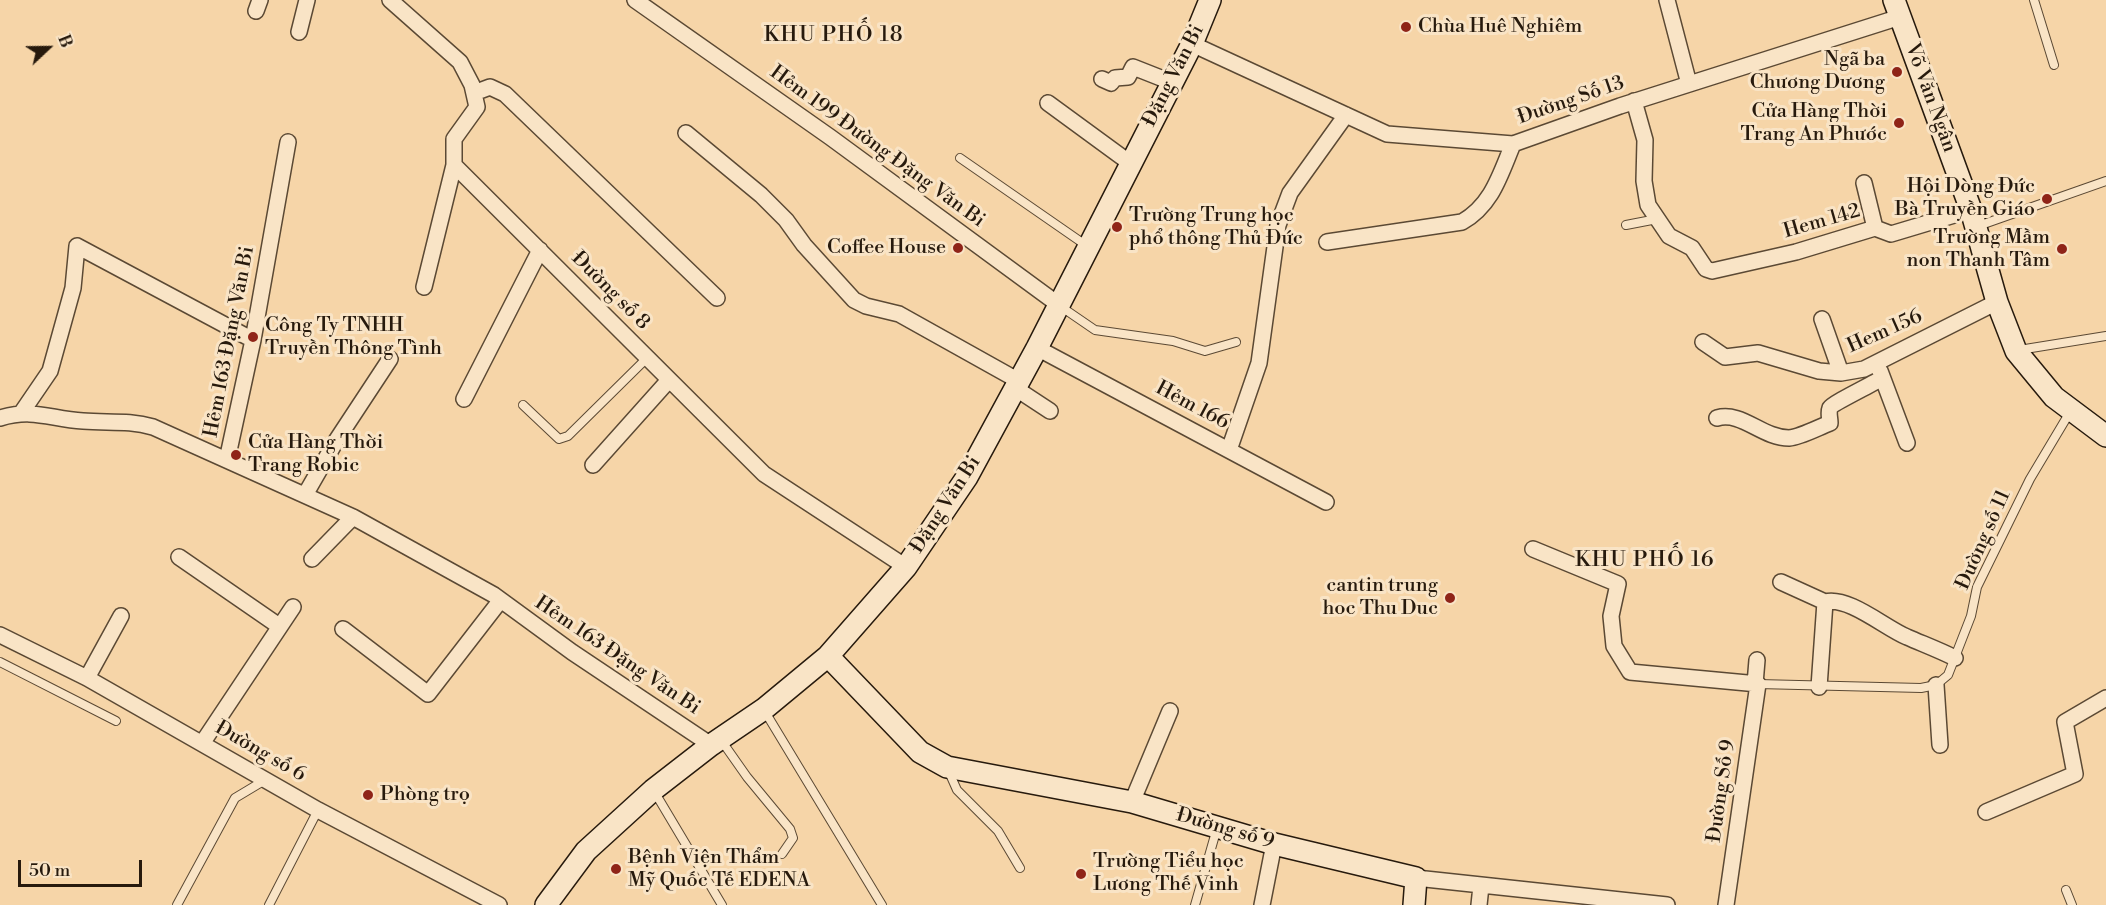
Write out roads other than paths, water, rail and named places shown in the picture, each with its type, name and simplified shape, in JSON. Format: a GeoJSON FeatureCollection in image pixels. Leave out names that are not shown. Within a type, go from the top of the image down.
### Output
{"type":"FeatureCollection","features":[{"type":"Feature","properties":{"kind":"main road","name":"Đặng Văn Bi"},"geometry":{"type":"LineString","coordinates":[[546,905],[586,852],[653,790],[715,742],[764,709],[828,656],[906,567],[967,477],[1037,348],[1192,44],[1210,0]]}},
{"type":"Feature","properties":{"kind":"main road","name":"Võ Văn Ngân"},"geometry":{"type":"LineString","coordinates":[[1897,9],[1974,218],[1997,302],[2016,351],[2054,397],[2106,436]]}},
{"type":"Feature","properties":{"kind":"main road","name":"Đường số 9"},"geometry":{"type":"LineString","coordinates":[[828,656],[920,752],[947,767],[1132,802],[1275,844],[1416,878]]}},
{"type":"Feature","properties":{"kind":"main road"},"geometry":{"type":"LineString","coordinates":[[1413,905],[1416,878]]}},
{"type":"Feature","properties":{"kind":"street"},"geometry":{"type":"LineString","coordinates":[[299,32],[308,0]]}},
{"type":"Feature","properties":{"kind":"street"},"geometry":{"type":"LineString","coordinates":[[390,0],[460,62],[474,93],[477,106],[454,139],[454,165],[424,287]]}},
{"type":"Feature","properties":{"kind":"street"},"geometry":{"type":"LineString","coordinates":[[1667,0],[1689,84]]}},
{"type":"Feature","properties":{"kind":"street","name":"Hẻm 199 Đường Đặng Văn Bi"},"geometry":{"type":"LineString","coordinates":[[637,2],[839,144],[1059,305]]}},
{"type":"Feature","properties":{"kind":"street","name":"Đường Số 13"},"geometry":{"type":"LineString","coordinates":[[1192,44],[1387,134],[1513,144],[1897,9]]}},
{"type":"Feature","properties":{"kind":"street"},"geometry":{"type":"LineString","coordinates":[[1102,79],[1111,83],[1115,78],[1128,77],[1133,67],[1171,82]]}},
{"type":"Feature","properties":{"kind":"street"},"geometry":{"type":"LineString","coordinates":[[474,93],[490,87],[505,94],[717,298]]}},
{"type":"Feature","properties":{"kind":"street"},"geometry":{"type":"LineString","coordinates":[[1634,101],[1645,140],[1648,205],[1657,219]]}},
{"type":"Feature","properties":{"kind":"street"},"geometry":{"type":"LineString","coordinates":[[1048,103],[1130,163]]}},
{"type":"Feature","properties":{"kind":"street"},"geometry":{"type":"LineString","coordinates":[[1228,450],[1259,363],[1278,225],[1290,193],[1346,115]]}},
{"type":"Feature","properties":{"kind":"street"},"geometry":{"type":"LineString","coordinates":[[686,133],[778,212],[804,245],[854,300],[866,306],[899,314],[1017,385],[1050,411]]}},
{"type":"Feature","properties":{"kind":"street","name":"Hẻm 163 Đặng Văn Bi"},"geometry":{"type":"LineString","coordinates":[[288,142],[253,340],[227,460],[353,517],[494,595],[715,742]]}},
{"type":"Feature","properties":{"kind":"street"},"geometry":{"type":"LineString","coordinates":[[1327,242],[1462,222],[1475,215],[1491,197],[1513,144]]}},
{"type":"Feature","properties":{"kind":"street","name":"Đường số 8"},"geometry":{"type":"LineString","coordinates":[[454,165],[764,474],[906,567]]}},
{"type":"Feature","properties":{"kind":"street"},"geometry":{"type":"LineString","coordinates":[[1864,183],[1875,228]]}},
{"type":"Feature","properties":{"kind":"street","name":"Hem 142"},"geometry":{"type":"LineString","coordinates":[[1657,219],[1669,236],[1692,248],[1706,269],[1712,271],[1796,252],[1875,228],[1891,234],[1974,218]]}},
{"type":"Feature","properties":{"kind":"street"},"geometry":{"type":"LineString","coordinates":[[22,412],[50,371],[73,288],[77,246],[253,340]]}},
{"type":"Feature","properties":{"kind":"street"},"geometry":{"type":"LineString","coordinates":[[464,399],[540,250]]}},
{"type":"Feature","properties":{"kind":"street","name":"Hem 156"},"geometry":{"type":"LineString","coordinates":[[1822,319],[1841,373],[1864,369],[1997,302]]}},
{"type":"Feature","properties":{"kind":"street"},"geometry":{"type":"LineString","coordinates":[[1703,342],[1725,357],[1766,354],[1789,364],[1841,373]]}},
{"type":"Feature","properties":{"kind":"street","name":"Hẻm 166"},"geometry":{"type":"LineString","coordinates":[[1037,348],[1326,502]]}},
{"type":"Feature","properties":{"kind":"street"},"geometry":{"type":"LineString","coordinates":[[305,495],[336,441],[390,358]]}},
{"type":"Feature","properties":{"kind":"street"},"geometry":{"type":"LineString","coordinates":[[1877,363],[1908,443]]}},
{"type":"Feature","properties":{"kind":"street"},"geometry":{"type":"LineString","coordinates":[[1717,418],[1728,415],[1737,417],[1749,425],[1789,438],[1830,423],[1829,411],[1835,403],[1864,391],[1882,378]]}},
{"type":"Feature","properties":{"kind":"street"},"geometry":{"type":"LineString","coordinates":[[593,465],[669,380]]}},
{"type":"Feature","properties":{"kind":"street"},"geometry":{"type":"LineString","coordinates":[[0,418],[22,412],[83,421],[133,422],[153,427],[227,460]]}},
{"type":"Feature","properties":{"kind":"street"},"geometry":{"type":"LineString","coordinates":[[312,559],[353,517]]}},
{"type":"Feature","properties":{"kind":"street"},"geometry":{"type":"LineString","coordinates":[[1533,549],[1618,584],[1611,616],[1614,646],[1630,672],[1757,684]]}},
{"type":"Feature","properties":{"kind":"street"},"geometry":{"type":"LineString","coordinates":[[179,557],[279,626]]}},
{"type":"Feature","properties":{"kind":"street"},"geometry":{"type":"LineString","coordinates":[[1781,582],[1825,602],[1833,600],[1856,609],[1905,636],[1955,658]]}},
{"type":"Feature","properties":{"kind":"street"},"geometry":{"type":"LineString","coordinates":[[343,629],[428,694],[500,601]]}},
{"type":"Feature","properties":{"kind":"street"},"geometry":{"type":"LineString","coordinates":[[1819,687],[1825,602]]}},
{"type":"Feature","properties":{"kind":"street"},"geometry":{"type":"LineString","coordinates":[[202,742],[293,607]]}},
{"type":"Feature","properties":{"kind":"street"},"geometry":{"type":"LineString","coordinates":[[87,678],[121,616]]}},
{"type":"Feature","properties":{"kind":"street","name":"Đường số 6"},"geometry":{"type":"LineString","coordinates":[[0,635],[87,678],[318,810],[499,905]]}},
{"type":"Feature","properties":{"kind":"street","name":"Đường Số 9"},"geometry":{"type":"LineString","coordinates":[[1726,905],[1757,684],[1757,660]]}},
{"type":"Feature","properties":{"kind":"street"},"geometry":{"type":"LineString","coordinates":[[1936,685],[1940,745]]}},
{"type":"Feature","properties":{"kind":"street"},"geometry":{"type":"LineString","coordinates":[[1986,812],[2075,774],[2065,722],[2106,698]]}},
{"type":"Feature","properties":{"kind":"street"},"geometry":{"type":"LineString","coordinates":[[1132,802],[1170,711]]}},
{"type":"Feature","properties":{"kind":"street"},"geometry":{"type":"LineString","coordinates":[[1262,905],[1275,844]]}},
{"type":"Feature","properties":{"kind":"street","name":"Đường số 9"},"geometry":{"type":"LineString","coordinates":[[1416,878],[1480,886],[1557,900],[1667,905]]}},
{"type":"Feature","properties":{"kind":"street"},"geometry":{"type":"LineString","coordinates":[[1479,905],[1480,886]]}},
{"type":"Feature","properties":{"kind":"lane"},"geometry":{"type":"LineString","coordinates":[[2034,0],[2054,65]]}},
{"type":"Feature","properties":{"kind":"lane"},"geometry":{"type":"LineString","coordinates":[[960,158],[1089,247]]}},
{"type":"Feature","properties":{"kind":"lane"},"geometry":{"type":"LineString","coordinates":[[1974,218],[2106,181]]}},
{"type":"Feature","properties":{"kind":"lane"},"geometry":{"type":"LineString","coordinates":[[1626,225],[1657,219]]}},
{"type":"Feature","properties":{"kind":"lane"},"geometry":{"type":"LineString","coordinates":[[1059,305],[1095,330],[1173,342],[1205,351],[1236,342]]}},
{"type":"Feature","properties":{"kind":"lane"},"geometry":{"type":"LineString","coordinates":[[2016,351],[2106,336]]}},
{"type":"Feature","properties":{"kind":"lane"},"geometry":{"type":"LineString","coordinates":[[523,405],[559,439],[568,436],[647,358]]}},
{"type":"Feature","properties":{"kind":"lane","name":"Đường số 11"},"geometry":{"type":"LineString","coordinates":[[1936,685],[1948,675],[1971,616],[1977,587],[2030,478],[2071,411]]}},
{"type":"Feature","properties":{"kind":"lane"},"geometry":{"type":"LineString","coordinates":[[0,662],[116,721]]}},
{"type":"Feature","properties":{"kind":"lane"},"geometry":{"type":"LineString","coordinates":[[1757,684],[1921,688],[1936,685]]}},
{"type":"Feature","properties":{"kind":"lane"},"geometry":{"type":"LineString","coordinates":[[764,709],[882,905]]}},
{"type":"Feature","properties":{"kind":"lane"},"geometry":{"type":"LineString","coordinates":[[715,742],[790,829],[793,838],[782,854]]}},
{"type":"Feature","properties":{"kind":"lane"},"geometry":{"type":"LineString","coordinates":[[947,767],[957,790],[998,831],[1020,868]]}},
{"type":"Feature","properties":{"kind":"lane"},"geometry":{"type":"LineString","coordinates":[[177,905],[235,798],[266,779]]}},
{"type":"Feature","properties":{"kind":"lane"},"geometry":{"type":"LineString","coordinates":[[653,790],[722,905]]}},
{"type":"Feature","properties":{"kind":"lane"},"geometry":{"type":"LineString","coordinates":[[269,905],[318,810]]}},
{"type":"Feature","properties":{"kind":"lane"},"geometry":{"type":"LineString","coordinates":[[1195,905],[1218,827]]}},
{"type":"Feature","properties":{"kind":"lane"},"geometry":{"type":"LineString","coordinates":[[2066,890],[2072,905]]}},
{"type":"Feature","properties":{"kind":"place","name":"Chùa Huê Nghiêm"},"geometry":{"type":"Point","coordinates":[1406,27]}},
{"type":"Feature","properties":{"kind":"place","name":"Ngã ba Chương Dương"},"geometry":{"type":"Point","coordinates":[1897,72]}},
{"type":"Feature","properties":{"kind":"place","name":"Cửa Hàng Thời Trang An Phước"},"geometry":{"type":"Point","coordinates":[1899,123]}},
{"type":"Feature","properties":{"kind":"place","name":"Hội Dòng Đức Bà Truyền Giáo"},"geometry":{"type":"Point","coordinates":[2047,199]}},
{"type":"Feature","properties":{"kind":"place","name":"Trường Trung học phổ thông Thủ Đức"},"geometry":{"type":"Point","coordinates":[1117,227]}},
{"type":"Feature","properties":{"kind":"place","name":"Coffee House"},"geometry":{"type":"Point","coordinates":[958,248]}},
{"type":"Feature","properties":{"kind":"place","name":"Trường Mầm non Thanh Tâm"},"geometry":{"type":"Point","coordinates":[2062,249]}},
{"type":"Feature","properties":{"kind":"place","name":"Công Ty TNHH Truyền Thông Tình"},"geometry":{"type":"Point","coordinates":[253,337]}},
{"type":"Feature","properties":{"kind":"place","name":"Cửa Hàng Thời Trang Robic"},"geometry":{"type":"Point","coordinates":[236,455]}},
{"type":"Feature","properties":{"kind":"place","name":"cantin trung hoc Thu Duc"},"geometry":{"type":"Point","coordinates":[1450,598]}},
{"type":"Feature","properties":{"kind":"place","name":"Phòng trọ"},"geometry":{"type":"Point","coordinates":[368,795]}},
{"type":"Feature","properties":{"kind":"place","name":"Bệnh Viện Thẩm Mỹ Quốc Tế EDENA"},"geometry":{"type":"Point","coordinates":[616,869]}},
{"type":"Feature","properties":{"kind":"place","name":"Trường Tiểu học Lương Thế Vinh"},"geometry":{"type":"Point","coordinates":[1081,874]}},
{"type":"Feature","properties":{"kind":"district","name":"KHU PHỐ 18"},"geometry":{"type":"Point","coordinates":[834,36]}},
{"type":"Feature","properties":{"kind":"district","name":"KHU PHỐ 16"},"geometry":{"type":"Point","coordinates":[1645,561]}}]}
